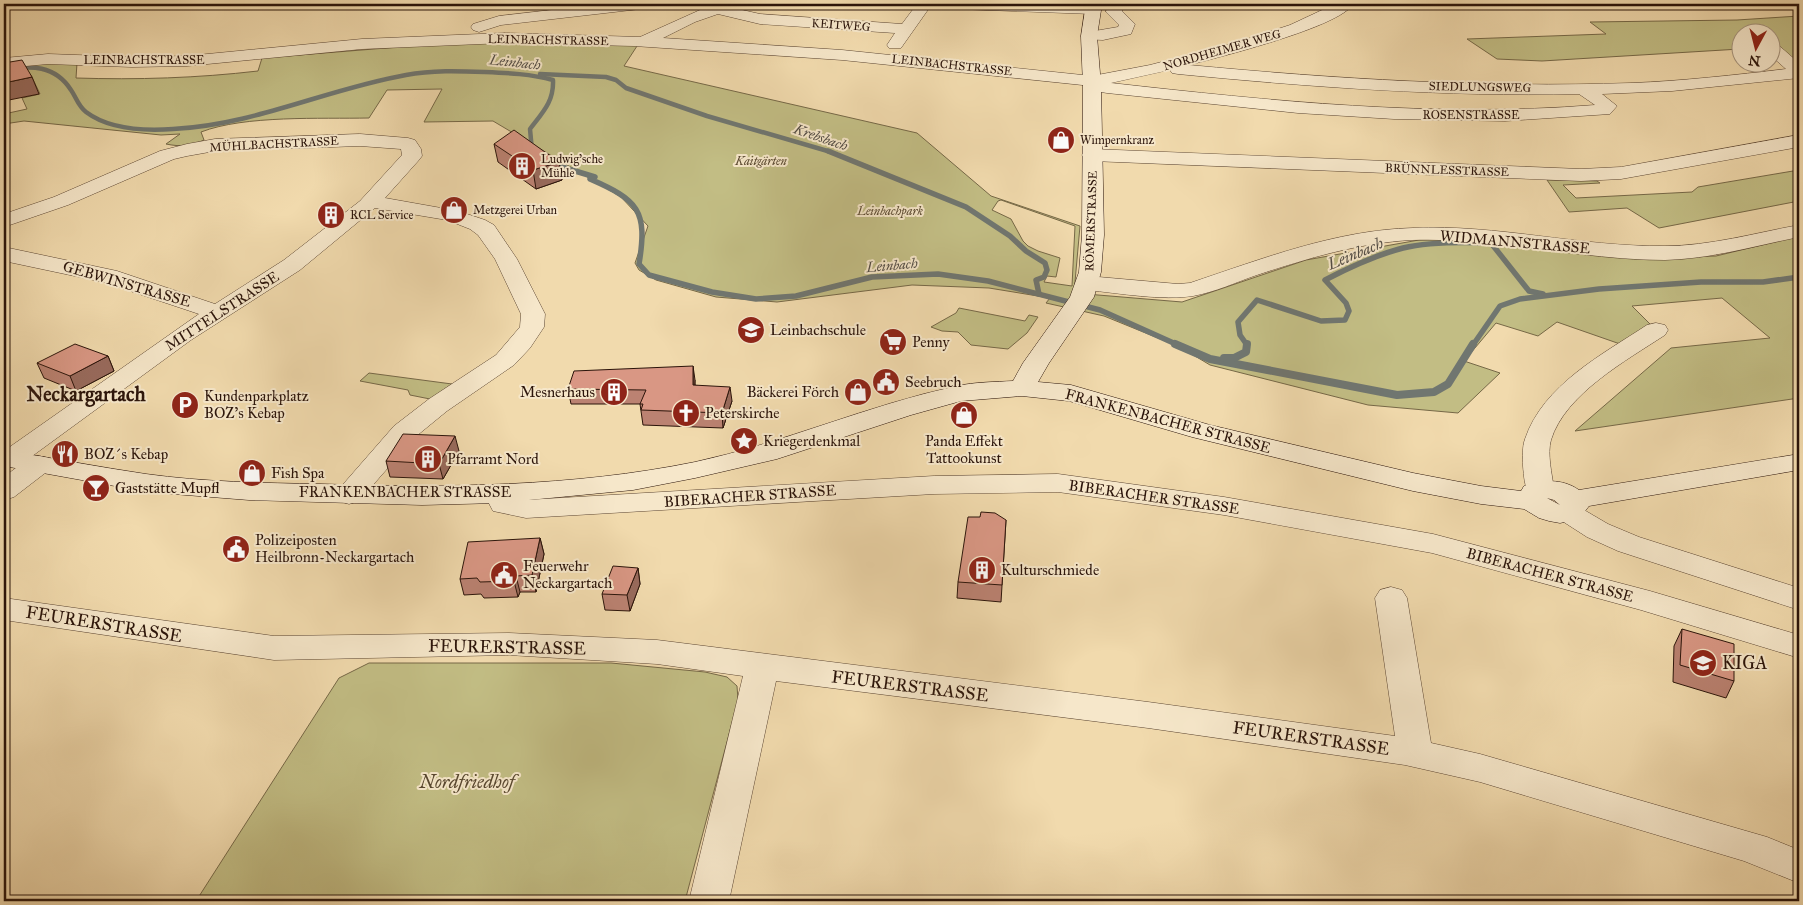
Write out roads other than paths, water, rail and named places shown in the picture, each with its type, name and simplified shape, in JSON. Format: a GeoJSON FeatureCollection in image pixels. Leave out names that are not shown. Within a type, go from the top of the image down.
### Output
{"type":"FeatureCollection","features":[{"type":"Feature","properties":{"kind":"street"},"geometry":{"type":"LineString","coordinates":[[467,39],[478,28],[499,21],[640,4]]}},
{"type":"Feature","properties":{"kind":"street","name":"KEITWEG"},"geometry":{"type":"LineString","coordinates":[[696,4],[723,6],[760,19],[906,30]]}},
{"type":"Feature","properties":{"kind":"street"},"geometry":{"type":"LineString","coordinates":[[885,59],[924,4]]}},
{"type":"Feature","properties":{"kind":"street"},"geometry":{"type":"LineString","coordinates":[[958,4],[1093,6]]}},
{"type":"Feature","properties":{"kind":"street"},"geometry":{"type":"LineString","coordinates":[[1089,36],[1125,31],[1127,24],[1114,12],[1115,4]]}},
{"type":"Feature","properties":{"kind":"street","name":"NORDHEIMER WEG"},"geometry":{"type":"LineString","coordinates":[[1092,83],[1162,68],[1269,38],[1320,19],[1346,4]]}},
{"type":"Feature","properties":{"kind":"street"},"geometry":{"type":"LineString","coordinates":[[643,42],[689,19],[723,6]]}},
{"type":"Feature","properties":{"kind":"street","name":"RÖMERSTRASSE"},"geometry":{"type":"LineString","coordinates":[[1022,388],[1036,363],[1081,297],[1090,272],[1092,235],[1092,83],[1089,36],[1093,6]]}},
{"type":"Feature","properties":{"kind":"street","name":"LEINBACHSTRASSE"},"geometry":{"type":"LineString","coordinates":[[4,63],[48,59],[132,62],[186,61],[362,44],[467,39],[643,42],[885,59],[1092,83]]}},
{"type":"Feature","properties":{"kind":"street"},"geometry":{"type":"LineString","coordinates":[[1780,55],[1799,73]]}},
{"type":"Feature","properties":{"kind":"street","name":"SIEDLUNGSWEG"},"geometry":{"type":"LineString","coordinates":[[1162,68],[1325,82],[1506,89],[1633,88],[1799,73]]}},
{"type":"Feature","properties":{"kind":"street"},"geometry":{"type":"LineString","coordinates":[[1325,82],[1332,110]]}},
{"type":"Feature","properties":{"kind":"street","name":"ROSENSTRASSE"},"geometry":{"type":"LineString","coordinates":[[1092,83],[1252,104],[1332,110],[1492,116],[1604,110],[1608,106],[1583,89]]}},
{"type":"Feature","properties":{"kind":"street","name":"MÜHLBACHSTRASSE"},"geometry":{"type":"LineString","coordinates":[[4,221],[62,201],[167,155],[187,150],[215,145],[360,140],[408,144]]}},
{"type":"Feature","properties":{"kind":"street","name":"BRÜNNLESSTRASSE"},"geometry":{"type":"LineString","coordinates":[[1092,155],[1581,176],[1621,173],[1799,141]]}},
{"type":"Feature","properties":{"kind":"street","name":"MITTELSTRASSE"},"geometry":{"type":"LineString","coordinates":[[7,459],[182,335],[292,266],[373,199],[412,156],[408,144]]}},
{"type":"Feature","properties":{"kind":"street"},"geometry":{"type":"LineString","coordinates":[[349,495],[404,432],[438,405],[505,360],[521,343],[532,327],[533,314],[495,241],[485,228],[456,216],[378,203],[373,199]]}},
{"type":"Feature","properties":{"kind":"street","name":"WIDMANNSTRASSE"},"geometry":{"type":"LineString","coordinates":[[1081,297],[1178,292],[1346,242],[1412,234],[1462,234],[1572,247],[1666,253],[1702,249],[1799,231]]}},
{"type":"Feature","properties":{"kind":"street","name":"GEBWINSTRASSE"},"geometry":{"type":"LineString","coordinates":[[4,254],[109,276],[219,312]]}},
{"type":"Feature","properties":{"kind":"street"},"geometry":{"type":"LineString","coordinates":[[1537,495],[1538,440],[1555,408],[1593,372],[1656,330]]}},
{"type":"Feature","properties":{"kind":"street","name":"FRANKENBACHER STRASSE"},"geometry":{"type":"LineString","coordinates":[[7,459],[148,483],[249,491],[349,495],[498,494],[623,482],[695,470],[767,453],[902,409],[960,393],[1022,388],[1071,393],[1202,431],[1413,482],[1482,495],[1537,495],[1558,491],[1585,524],[1606,535],[1650,552],[1799,600]]}},
{"type":"Feature","properties":{"kind":"street"},"geometry":{"type":"LineString","coordinates":[[1571,506],[1799,462]]}},
{"type":"Feature","properties":{"kind":"street"},"geometry":{"type":"LineString","coordinates":[[4,491],[38,464]]}},
{"type":"Feature","properties":{"kind":"street","name":"BIBERACHER STRASSE"},"geometry":{"type":"LineString","coordinates":[[498,494],[504,505],[526,509],[934,485],[1058,483],[1139,493],[1367,530],[1433,544],[1631,596],[1799,647]]}},
{"type":"Feature","properties":{"kind":"street"},"geometry":{"type":"LineString","coordinates":[[1391,598],[1415,753]]}},
{"type":"Feature","properties":{"kind":"street","name":"FEURERSTRASSE"},"geometry":{"type":"LineString","coordinates":[[4,609],[274,648],[509,644],[657,652],[762,667],[1148,715],[1415,753],[1480,768],[1753,848],[1799,867]]}},
{"type":"Feature","properties":{"kind":"street"},"geometry":{"type":"LineString","coordinates":[[709,901],[762,667]]}},
{"type":"Feature","properties":{"kind":"waterway","name":"Leinbach"},"geometry":{"type":"LineString","coordinates":[[4,70],[33,68],[50,71],[65,82],[81,107],[95,118],[117,126],[151,130],[203,126],[232,121],[377,81],[416,73],[465,71],[536,76],[553,80],[553,88],[546,107],[530,129],[532,151]]}},
{"type":"Feature","properties":{"kind":"waterway","name":"Krebsbach"},"geometry":{"type":"LineString","coordinates":[[540,74],[606,77],[616,80],[626,88],[707,116],[829,151]]}},
{"type":"Feature","properties":{"kind":"waterway","name":"Krebsbach"},"geometry":{"type":"LineString","coordinates":[[829,151],[966,207],[1010,236],[1026,251],[1045,263],[1047,270],[1044,277],[1036,280],[1039,294]]}},
{"type":"Feature","properties":{"kind":"waterway","name":"Leinbach"},"geometry":{"type":"LineString","coordinates":[[552,164],[595,177],[590,179],[619,194],[636,209],[642,231],[639,264],[649,275],[712,292],[756,299],[796,296],[872,277],[938,274],[988,281],[1100,310],[1178,345]]}},
{"type":"Feature","properties":{"kind":"waterway","name":"Leinbach"},"geometry":{"type":"LineString","coordinates":[[1247,345],[1240,335],[1238,322],[1257,300],[1321,321],[1345,320],[1349,311],[1346,303],[1325,280],[1373,258],[1413,246],[1447,243],[1491,243],[1529,291],[1543,294]]}},
{"type":"Feature","properties":{"kind":"waterway","name":"Leinbach"},"geometry":{"type":"LineString","coordinates":[[1473,345],[1500,306],[1520,299],[1599,289],[1701,282],[1763,282],[1799,277]]}},
{"type":"Feature","properties":{"kind":"waterway","name":"Leinbach"},"geometry":{"type":"LineString","coordinates":[[1175,344],[1210,359],[1397,395],[1434,392],[1448,384],[1473,344]]}},
{"type":"Feature","properties":{"kind":"waterway","name":"Leinbach"},"geometry":{"type":"LineString","coordinates":[[1224,358],[1234,358],[1246,352],[1247,345]]}},
{"type":"Feature","properties":{"kind":"place","name":"Wimpernkranz"},"geometry":{"type":"Point","coordinates":[1061,140]}},
{"type":"Feature","properties":{"kind":"place","name":"Ludwig’sche Mühle"},"geometry":{"type":"Point","coordinates":[522,166]}},
{"type":"Feature","properties":{"kind":"place","name":"Metzgerei Urban"},"geometry":{"type":"Point","coordinates":[454,210]}},
{"type":"Feature","properties":{"kind":"place","name":"RCL Service"},"geometry":{"type":"Point","coordinates":[331,215]}},
{"type":"Feature","properties":{"kind":"place","name":"Leinbachschule"},"geometry":{"type":"Point","coordinates":[751,330]}},
{"type":"Feature","properties":{"kind":"place","name":"Penny"},"geometry":{"type":"Point","coordinates":[893,342]}},
{"type":"Feature","properties":{"kind":"place","name":"Seebruch"},"geometry":{"type":"Point","coordinates":[886,382]}},
{"type":"Feature","properties":{"kind":"place","name":"Mesnerhaus"},"geometry":{"type":"Point","coordinates":[614,392]}},
{"type":"Feature","properties":{"kind":"place","name":"Bäckerei Förch"},"geometry":{"type":"Point","coordinates":[858,392]}},
{"type":"Feature","properties":{"kind":"place","name":"Kundenparkplatz BOZ's Kebap"},"geometry":{"type":"Point","coordinates":[185,405]}},
{"type":"Feature","properties":{"kind":"place","name":"Peterskirche"},"geometry":{"type":"Point","coordinates":[686,413]}},
{"type":"Feature","properties":{"kind":"place","name":"Panda Effekt Tattookunst"},"geometry":{"type":"Point","coordinates":[964,415]}},
{"type":"Feature","properties":{"kind":"place","name":"Kriegerdenkmal"},"geometry":{"type":"Point","coordinates":[744,441]}},
{"type":"Feature","properties":{"kind":"place","name":"BOZ´s Kebap"},"geometry":{"type":"Point","coordinates":[65,454]}},
{"type":"Feature","properties":{"kind":"place","name":"Pfarramt Nord"},"geometry":{"type":"Point","coordinates":[428,459]}},
{"type":"Feature","properties":{"kind":"place","name":"Fish Spa"},"geometry":{"type":"Point","coordinates":[252,473]}},
{"type":"Feature","properties":{"kind":"place","name":"Gaststätte Mupfl"},"geometry":{"type":"Point","coordinates":[96,488]}},
{"type":"Feature","properties":{"kind":"place","name":"Polizeiposten Heilbronn-Neckargartach"},"geometry":{"type":"Point","coordinates":[236,549]}},
{"type":"Feature","properties":{"kind":"place","name":"Kulturschmiede"},"geometry":{"type":"Point","coordinates":[982,570]}},
{"type":"Feature","properties":{"kind":"place","name":"Feuerwehr Neckargartach"},"geometry":{"type":"Point","coordinates":[504,575]}},
{"type":"Feature","properties":{"kind":"place","name":"KIGA"},"geometry":{"type":"Point","coordinates":[1703,663]}},
{"type":"Feature","properties":{"kind":"district","name":"Neckargartach"},"geometry":{"type":"Point","coordinates":[86,394]}},
{"type":"Feature","properties":{"kind":"park label","name":"Kaitgärten"},"geometry":{"type":"Point","coordinates":[761,161]}},
{"type":"Feature","properties":{"kind":"park label","name":"Leinbachpark"},"geometry":{"type":"Point","coordinates":[890,211]}},
{"type":"Feature","properties":{"kind":"park label","name":"Nordfriedhof"},"geometry":{"type":"Point","coordinates":[467,782]}}]}
